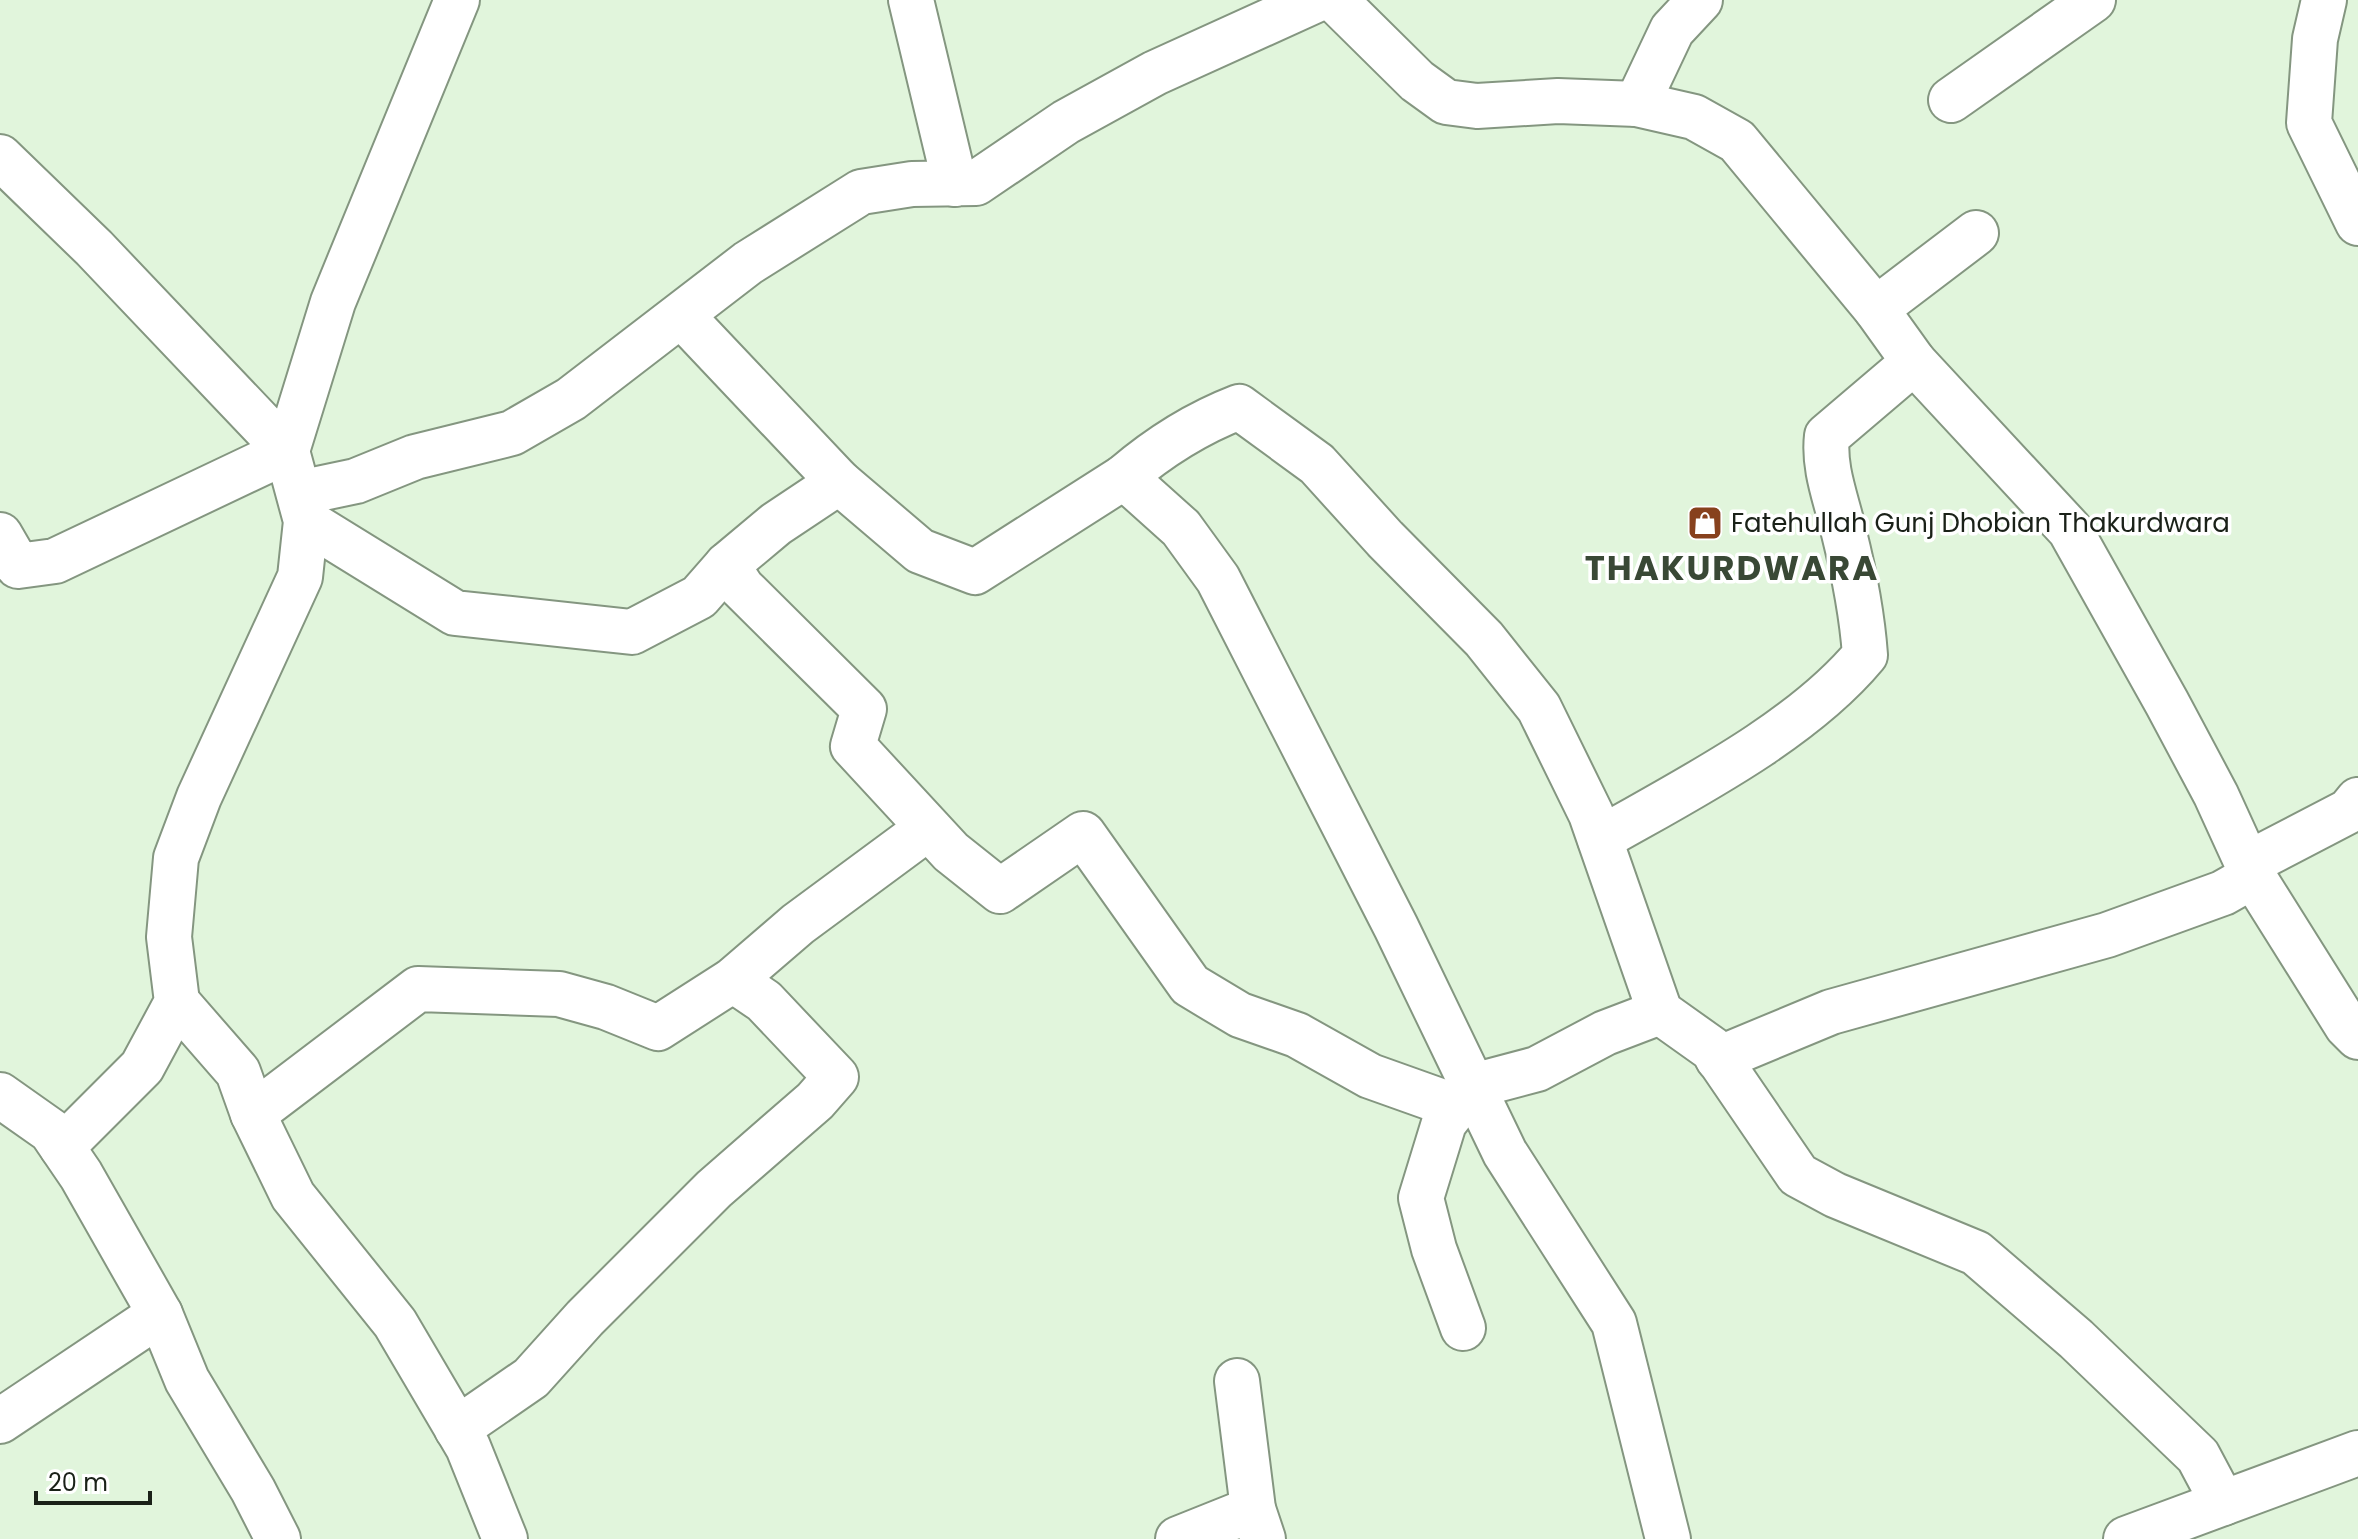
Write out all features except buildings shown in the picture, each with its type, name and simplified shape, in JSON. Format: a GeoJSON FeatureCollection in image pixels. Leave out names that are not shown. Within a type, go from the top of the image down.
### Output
{"type":"FeatureCollection","features":[{"type":"Feature","properties":{"kind":"street"},"geometry":{"type":"LineString","coordinates":[[0,535],[18,566],[55,561],[287,451],[333,302],[457,0]]}},
{"type":"Feature","properties":{"kind":"street"},"geometry":{"type":"LineString","coordinates":[[911,0],[955,184]]}},
{"type":"Feature","properties":{"kind":"street"},"geometry":{"type":"LineString","coordinates":[[302,507],[415,457],[512,433],[571,399],[748,263],[861,192],[912,184],[976,183],[1066,122],[1155,73],[1316,0]]}},
{"type":"Feature","properties":{"kind":"street"},"geometry":{"type":"LineString","coordinates":[[1335,0],[1417,81],[1446,102],[1477,106],[1558,101],[1637,104],[1694,117],[1737,141],[1876,309],[1914,362],[2070,530],[2167,703],[2250,870],[2347,1026],[2358,1037]]}},
{"type":"Feature","properties":{"kind":"street"},"geometry":{"type":"LineString","coordinates":[[1637,104],[1672,30],[1700,0]]}},
{"type":"Feature","properties":{"kind":"street"},"geometry":{"type":"LineString","coordinates":[[1951,100],[2093,0]]}},
{"type":"Feature","properties":{"kind":"street"},"geometry":{"type":"LineString","coordinates":[[2324,0],[2315,39],[2309,123],[2358,223]]}},
{"type":"Feature","properties":{"kind":"street"},"geometry":{"type":"LineString","coordinates":[[0,157],[94,248],[287,451],[302,507],[300,577],[199,797],[176,858],[169,937],[177,1002],[238,1072],[253,1114],[293,1196],[395,1323],[457,1429],[505,1539]]}},
{"type":"Feature","properties":{"kind":"street"},"geometry":{"type":"LineString","coordinates":[[1876,309],[1976,233]]}},
{"type":"Feature","properties":{"kind":"street"},"geometry":{"type":"LineString","coordinates":[[682,316],[839,482],[920,551],[975,572],[1124,477],[1151,454],[1201,422],[1239,407],[1276,432],[1317,464],[1385,539],[1484,639],[1539,708],[1600,839],[1660,1012],[1712,1049],[1798,1175],[1835,1195],[1976,1253],[2076,1339],[2198,1456],[2223,1503]]}},
{"type":"Feature","properties":{"kind":"street"},"geometry":{"type":"LineString","coordinates":[[1600,839],[1732,764],[1847,677],[1865,655],[1849,552],[1825,456],[1827,436],[1914,362]]}},
{"type":"Feature","properties":{"kind":"street"},"geometry":{"type":"LineString","coordinates":[[1124,477],[1181,528],[1218,579],[1389,913],[1465,1096],[1614,1323],[1668,1539]]}},
{"type":"Feature","properties":{"kind":"street"},"geometry":{"type":"LineString","coordinates":[[302,507],[455,613],[632,632],[699,597],[727,565],[776,524],[839,482]]}},
{"type":"Feature","properties":{"kind":"street"},"geometry":{"type":"LineString","coordinates":[[727,565],[742,588],[864,709],[853,746],[951,852],[1000,891],[1083,834],[1190,985],[1240,1015],[1297,1035],[1370,1076],[1465,1096]]}},
{"type":"Feature","properties":{"kind":"street"},"geometry":{"type":"LineString","coordinates":[[1718,1059],[1831,1012],[2107,935],[2223,893],[2250,870],[2349,811],[2358,800]]}},
{"type":"Feature","properties":{"kind":"street"},"geometry":{"type":"LineString","coordinates":[[253,1114],[418,989],[559,994],[606,1007],[658,1028],[733,980],[798,924],[928,828]]}},
{"type":"Feature","properties":{"kind":"street"},"geometry":{"type":"LineString","coordinates":[[457,1429],[531,1378],[585,1318],[714,1189],[815,1101],[836,1077],[764,1001],[733,980]]}},
{"type":"Feature","properties":{"kind":"street"},"geometry":{"type":"LineString","coordinates":[[62,1147],[142,1067],[177,1002]]}},
{"type":"Feature","properties":{"kind":"street"},"geometry":{"type":"LineString","coordinates":[[1463,1328],[1434,1249],[1421,1198],[1444,1123],[1465,1096],[1537,1069],[1605,1033],[1660,1012]]}},
{"type":"Feature","properties":{"kind":"street"},"geometry":{"type":"LineString","coordinates":[[0,1095],[51,1131],[62,1147],[160,1314],[187,1380],[253,1490],[278,1539]]}},
{"type":"Feature","properties":{"kind":"street"},"geometry":{"type":"LineString","coordinates":[[0,1421],[160,1314]]}},
{"type":"Feature","properties":{"kind":"street"},"geometry":{"type":"LineString","coordinates":[[1178,1539],[1258,1524],[1237,1381]]}},
{"type":"Feature","properties":{"kind":"street"},"geometry":{"type":"LineString","coordinates":[[2126,1539],[2358,1453]]}},
{"type":"Feature","properties":{"kind":"place","name":"Fatehullah Gunj Dhobian Thakurdwara"},"geometry":{"type":"Point","coordinates":[1705,523]}},
{"type":"Feature","properties":{"kind":"district","name":"THAKURDWARA"},"geometry":{"type":"Point","coordinates":[1732,568]}}]}
